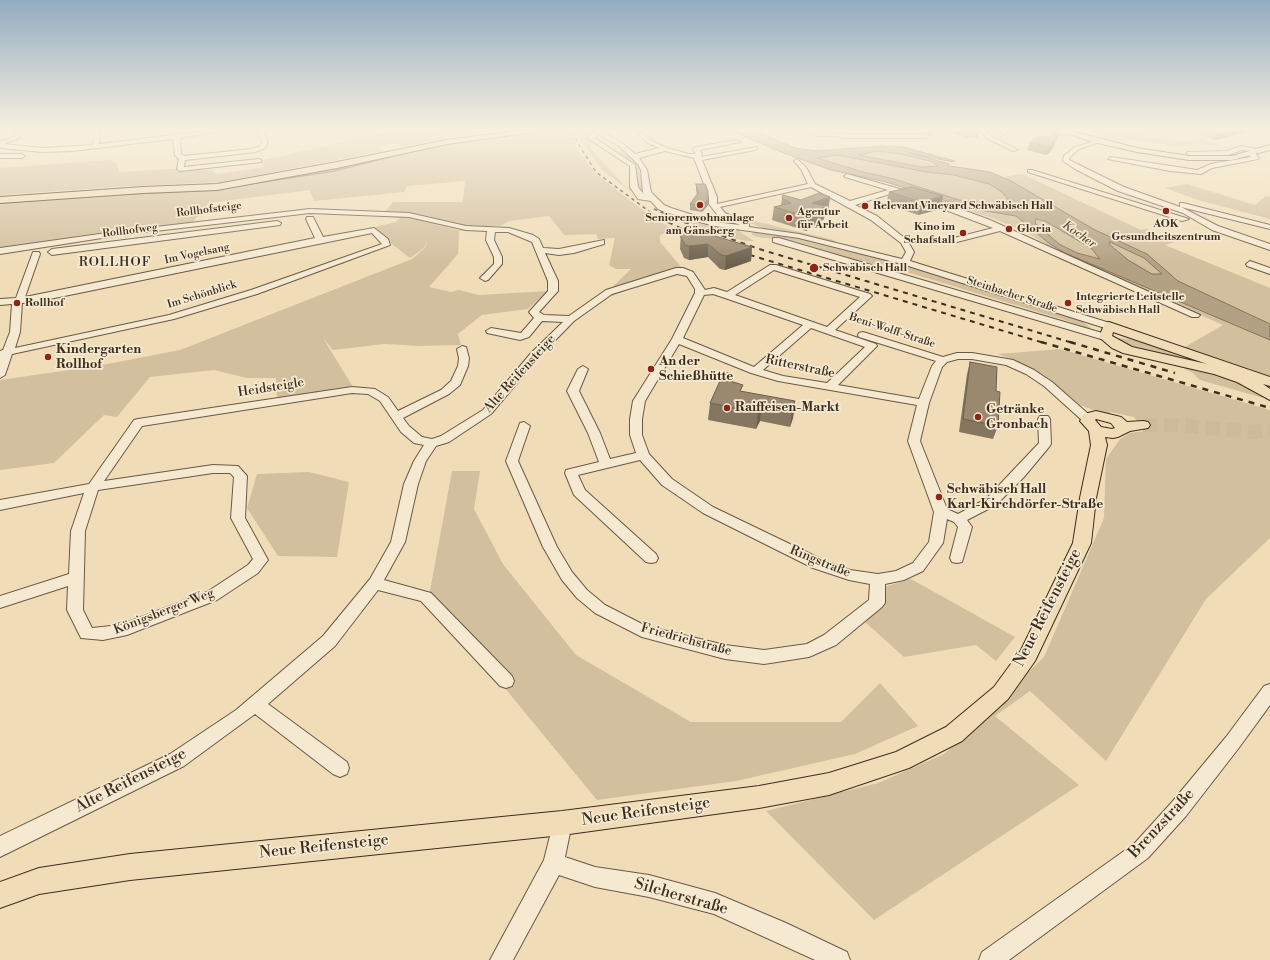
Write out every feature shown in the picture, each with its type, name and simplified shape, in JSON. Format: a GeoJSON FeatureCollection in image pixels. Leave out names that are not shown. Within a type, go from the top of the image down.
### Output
{"type":"FeatureCollection","features":[{"type":"Feature","properties":{"kind":"main road"},"geometry":{"type":"LineString","coordinates":[[0,196],[213,184],[258,176]]}},
{"type":"Feature","properties":{"kind":"main road"},"geometry":{"type":"LineString","coordinates":[[0,200],[143,190],[217,187],[278,176]]}},
{"type":"Feature","properties":{"kind":"main road"},"geometry":{"type":"LineString","coordinates":[[1107,332],[1116,345],[1128,350],[1218,370],[1258,387],[1270,396]]}},
{"type":"Feature","properties":{"kind":"main road","name":"Steinbacher Straße"},"geometry":{"type":"LineString","coordinates":[[1107,332],[1270,382]]}},
{"type":"Feature","properties":{"kind":"main road","name":"Neue Reifensteige"},"geometry":{"type":"LineString","coordinates":[[0,895],[39,881],[130,866],[562,824],[759,797],[829,784],[901,761],[954,734],[1001,693],[1028,655],[1082,543],[1088,498],[1112,427]]}},
{"type":"Feature","properties":{"kind":"street","name":"Steinbacher Straße"},"geometry":{"type":"LineString","coordinates":[[633,176],[634,187],[641,197],[652,199],[661,207],[677,214],[714,224],[806,237],[905,262],[1107,332]]}},
{"type":"Feature","properties":{"kind":"street"},"geometry":{"type":"LineString","coordinates":[[645,176],[647,193],[652,199]]}},
{"type":"Feature","properties":{"kind":"street"},"geometry":{"type":"LineString","coordinates":[[704,176],[713,204],[717,209],[722,215],[748,227],[747,235],[755,239],[786,242],[970,298],[1107,332]]}},
{"type":"Feature","properties":{"kind":"street"},"geometry":{"type":"LineString","coordinates":[[806,176],[812,186],[849,204],[882,224],[904,242],[910,252],[905,262]]}},
{"type":"Feature","properties":{"kind":"street"},"geometry":{"type":"LineString","coordinates":[[847,176],[888,187],[893,191],[938,203],[1000,228],[1195,315]]}},
{"type":"Feature","properties":{"kind":"street"},"geometry":{"type":"LineString","coordinates":[[1045,176],[1180,218],[1199,219]]}},
{"type":"Feature","properties":{"kind":"street"},"geometry":{"type":"LineString","coordinates":[[1094,176],[1109,183],[1178,208],[1215,228],[1270,247]]}},
{"type":"Feature","properties":{"kind":"street"},"geometry":{"type":"LineString","coordinates":[[1109,183],[1115,183],[1169,202],[1270,227]]}},
{"type":"Feature","properties":{"kind":"street"},"geometry":{"type":"LineString","coordinates":[[717,209],[812,186]]}},
{"type":"Feature","properties":{"kind":"street"},"geometry":{"type":"LineString","coordinates":[[849,204],[893,191]]}},
{"type":"Feature","properties":{"kind":"street","name":"Rollhofsteige"},"geometry":{"type":"LineString","coordinates":[[0,251],[179,226],[310,210],[409,215],[466,228],[492,228],[509,230],[530,237],[536,241],[553,281],[552,291],[534,312],[540,317]]}},
{"type":"Feature","properties":{"kind":"street","name":"Rollhofweg"},"geometry":{"type":"LineString","coordinates":[[0,260],[36,254],[310,219],[343,211]]}},
{"type":"Feature","properties":{"kind":"street"},"geometry":{"type":"LineString","coordinates":[[310,219],[321,241]]}},
{"type":"Feature","properties":{"kind":"street"},"geometry":{"type":"LineString","coordinates":[[485,278],[498,264],[498,257],[490,240],[492,228]]}},
{"type":"Feature","properties":{"kind":"street"},"geometry":{"type":"LineString","coordinates":[[953,241],[1000,228]]}},
{"type":"Feature","properties":{"kind":"street","name":"Im Vogelsang"},"geometry":{"type":"LineString","coordinates":[[0,302],[20,299],[35,299],[321,241],[357,232],[374,230]]}},
{"type":"Feature","properties":{"kind":"street","name":"Im Schönblick"},"geometry":{"type":"LineString","coordinates":[[4,353],[171,317],[262,289],[386,245],[385,241],[374,230]]}},
{"type":"Feature","properties":{"kind":"street"},"geometry":{"type":"LineString","coordinates":[[539,250],[559,252],[574,250],[601,242]]}},
{"type":"Feature","properties":{"kind":"street"},"geometry":{"type":"LineString","coordinates":[[1260,247],[1270,250]]}},
{"type":"Feature","properties":{"kind":"street"},"geometry":{"type":"LineString","coordinates":[[0,375],[4,353],[15,332],[17,302],[20,299],[36,254]]}},
{"type":"Feature","properties":{"kind":"street"},"geometry":{"type":"LineString","coordinates":[[1250,264],[1270,271]]}},
{"type":"Feature","properties":{"kind":"street"},"geometry":{"type":"LineString","coordinates":[[728,296],[773,267],[867,296],[831,328]]}},
{"type":"Feature","properties":{"kind":"street","name":"Alte Reifensteige"},"geometry":{"type":"LineString","coordinates":[[0,847],[177,760],[242,715],[329,641],[375,584],[398,542],[410,484],[420,461],[432,443],[445,439],[488,412],[535,355],[571,319],[609,292],[672,273],[683,271],[690,274],[700,289],[700,293]]}},
{"type":"Feature","properties":{"kind":"street"},"geometry":{"type":"LineString","coordinates":[[700,293],[714,291],[809,324],[831,328],[872,346],[829,388]]}},
{"type":"Feature","properties":{"kind":"street","name":"Ringstraße"},"geometry":{"type":"LineString","coordinates":[[700,293],[677,339],[639,401],[636,419],[636,435],[643,455],[668,482],[708,510],[818,564],[849,575],[878,580],[899,576],[918,567],[936,543],[941,512]]}},
{"type":"Feature","properties":{"kind":"street"},"geometry":{"type":"LineString","coordinates":[[492,331],[520,337],[525,335],[540,317],[571,319]]}},
{"type":"Feature","properties":{"kind":"street"},"geometry":{"type":"LineString","coordinates":[[755,371],[809,324]]}},
{"type":"Feature","properties":{"kind":"street","name":"Beni-Wolff-Straße"},"geometry":{"type":"LineString","coordinates":[[831,328],[943,360]]}},
{"type":"Feature","properties":{"kind":"street","name":"Ritterstraße"},"geometry":{"type":"LineString","coordinates":[[677,339],[755,371],[782,379],[923,403]]}},
{"type":"Feature","properties":{"kind":"street"},"geometry":{"type":"LineString","coordinates":[[397,416],[445,392],[456,383],[463,366],[464,358],[462,349]]}},
{"type":"Feature","properties":{"kind":"street"},"geometry":{"type":"LineString","coordinates":[[956,558],[965,527],[959,519],[941,512],[916,450],[914,441],[923,403],[938,366],[943,360],[957,356],[972,356],[1010,362],[1030,372],[1068,402],[1112,427]]}},
{"type":"Feature","properties":{"kind":"street"},"geometry":{"type":"LineString","coordinates":[[583,369],[573,391],[594,433],[606,465]]}},
{"type":"Feature","properties":{"kind":"street","name":"Heidsteigle"},"geometry":{"type":"LineString","coordinates":[[138,423],[352,390],[371,391],[384,399],[405,429],[418,440],[432,443]]}},
{"type":"Feature","properties":{"kind":"street"},"geometry":{"type":"LineString","coordinates":[[959,519],[991,502],[1019,474],[1045,444],[1044,419]]}},
{"type":"Feature","properties":{"kind":"street","name":"Königsberger Weg"},"geometry":{"type":"LineString","coordinates":[[94,487],[213,469],[233,469],[242,476],[238,518],[261,560],[253,570],[212,596],[121,631],[103,634],[87,634],[75,610],[75,578],[78,531],[94,487],[138,423]]}},
{"type":"Feature","properties":{"kind":"street","name":"Friedrichstraße"},"geometry":{"type":"LineString","coordinates":[[524,426],[512,461],[550,547],[567,576],[582,594],[600,609],[642,631],[700,647],[764,657],[809,650],[830,640],[877,603],[878,580]]}},
{"type":"Feature","properties":{"kind":"street"},"geometry":{"type":"LineString","coordinates":[[643,455],[571,474],[579,492],[651,558]]}},
{"type":"Feature","properties":{"kind":"street"},"geometry":{"type":"LineString","coordinates":[[0,505],[94,487]]}},
{"type":"Feature","properties":{"kind":"street"},"geometry":{"type":"LineString","coordinates":[[0,602],[75,578]]}},
{"type":"Feature","properties":{"kind":"street"},"geometry":{"type":"LineString","coordinates":[[375,584],[426,597],[506,681]]}},
{"type":"Feature","properties":{"kind":"street","name":"Brenzstraße"},"geometry":{"type":"LineString","coordinates":[[990,960],[1140,851],[1179,809],[1232,743],[1270,692]]}},
{"type":"Feature","properties":{"kind":"street"},"geometry":{"type":"LineString","coordinates":[[255,704],[340,768]]}},
{"type":"Feature","properties":{"kind":"street"},"geometry":{"type":"LineString","coordinates":[[501,960],[554,863],[562,824]]}},
{"type":"Feature","properties":{"kind":"street","name":"Silcherstraße"},"geometry":{"type":"LineString","coordinates":[[554,863],[595,877],[649,886],[715,904],[778,931],[839,960]]}},
{"type":"Feature","properties":{"kind":"shaded area"},"geometry":{"type":"Polygon","coordinates":[[[0,176],[254,176],[222,182],[129,186],[0,195],[0,176]]]}},
{"type":"Feature","properties":{"kind":"shaded area"},"geometry":{"type":"Polygon","coordinates":[[[277,176],[598,176],[649,215],[674,230],[660,235],[660,242],[682,268],[612,296],[602,297],[631,269],[616,269],[609,265],[615,238],[598,239],[596,234],[564,235],[549,216],[509,221],[500,226],[470,227],[385,212],[393,202],[463,202],[465,181],[407,186],[404,192],[314,201],[310,190],[208,203],[192,223],[0,250],[0,203],[144,192],[196,191],[277,176]]]}},
{"type":"Feature","properties":{"kind":"shaded area"},"geometry":{"type":"Polygon","coordinates":[[[609,176],[616,176],[624,185],[634,191],[634,194],[609,176]]]}},
{"type":"Feature","properties":{"kind":"shaded area"},"geometry":{"type":"Polygon","coordinates":[[[636,176],[643,176],[646,197],[638,188],[636,176]]]}},
{"type":"Feature","properties":{"kind":"shaded area"},"geometry":{"type":"Polygon","coordinates":[[[880,176],[957,176],[989,184],[1002,192],[1010,202],[987,203],[959,200],[880,176]]]}},
{"type":"Feature","properties":{"kind":"shaded area"},"geometry":{"type":"Polygon","coordinates":[[[1026,176],[1141,230],[1147,229],[1175,242],[1165,245],[1270,288],[1270,324],[1178,281],[1147,254],[1095,230],[1004,177],[1026,176]]]}},
{"type":"Feature","properties":{"kind":"shaded area"},"geometry":{"type":"Polygon","coordinates":[[[1187,184],[1255,205],[1266,196],[1270,197],[1270,219],[1198,200],[1165,188],[1187,184]]]}},
{"type":"Feature","properties":{"kind":"shaded area"},"geometry":{"type":"Polygon","coordinates":[[[945,201],[971,208],[1016,216],[1050,244],[1065,253],[1270,340],[1270,377],[1183,348],[1223,325],[1042,246],[1046,244],[1026,232],[995,219],[942,202],[945,201]]]}},
{"type":"Feature","properties":{"kind":"shaded area"},"geometry":{"type":"Polygon","coordinates":[[[654,205],[688,219],[736,229],[754,241],[746,241],[716,234],[667,213],[654,205]]]}},
{"type":"Feature","properties":{"kind":"shaded area"},"geometry":{"type":"Polygon","coordinates":[[[365,215],[407,217],[457,230],[469,230],[459,231],[458,254],[429,287],[451,292],[459,290],[479,295],[548,291],[528,309],[482,315],[458,334],[461,345],[421,346],[384,344],[333,350],[323,338],[353,387],[277,398],[276,378],[247,378],[214,370],[150,377],[117,417],[104,415],[54,463],[0,470],[0,380],[97,366],[180,350],[412,259],[425,248],[428,237],[424,248],[410,258],[371,228],[396,222],[400,218],[365,215]]]}},
{"type":"Feature","properties":{"kind":"shaded area"},"geometry":{"type":"Polygon","coordinates":[[[729,215],[834,240],[837,243],[799,234],[765,229],[729,215]]]}},
{"type":"Feature","properties":{"kind":"shaded area"},"geometry":{"type":"Polygon","coordinates":[[[1036,219],[1045,221],[1091,248],[1101,260],[1077,253],[1059,244],[1035,223],[1036,219]]]}},
{"type":"Feature","properties":{"kind":"shaded area"},"geometry":{"type":"Polygon","coordinates":[[[754,232],[799,237],[901,264],[1080,320],[1091,328],[1087,329],[1068,321],[877,263],[872,265],[794,241],[757,237],[751,234],[754,232]]]}},
{"type":"Feature","properties":{"kind":"shaded area"},"geometry":{"type":"Polygon","coordinates":[[[1110,242],[1144,258],[1163,274],[1152,274],[1128,260],[1108,243],[1110,242]]]}},
{"type":"Feature","properties":{"kind":"shaded area"},"geometry":{"type":"Polygon","coordinates":[[[1119,338],[1138,340],[1270,385],[1270,390],[1135,348],[1118,340],[1119,338]]]}},
{"type":"Feature","properties":{"kind":"shaded area"},"geometry":{"type":"Polygon","coordinates":[[[1060,349],[1270,410],[1270,538],[1206,599],[1106,761],[1030,691],[995,716],[1079,785],[874,920],[766,811],[878,783],[944,754],[992,713],[1022,678],[1044,657],[1104,518],[1106,459],[1120,439],[1130,433],[1145,431],[1134,417],[1110,412],[1109,414],[1080,405],[1048,378],[1029,367],[998,354],[1060,349]]]}},
{"type":"Feature","properties":{"kind":"shaded area"},"geometry":{"type":"Polygon","coordinates":[[[1138,356],[1218,374],[1256,390],[1263,398],[1200,380],[1193,373],[1183,368],[1138,356]]]}},
{"type":"Feature","properties":{"kind":"shaded area"},"geometry":{"type":"Polygon","coordinates":[[[452,471],[480,471],[474,509],[503,564],[576,655],[691,722],[841,722],[880,683],[918,726],[855,754],[736,781],[597,800],[429,596],[452,471]]]}},
{"type":"Feature","properties":{"kind":"shaded area"},"geometry":{"type":"Polygon","coordinates":[[[309,472],[349,482],[337,557],[278,556],[247,508],[257,474],[309,472]]]}},
{"type":"Feature","properties":{"kind":"shaded area"},"geometry":{"type":"Polygon","coordinates":[[[911,579],[1015,637],[996,661],[976,645],[904,657],[865,622],[884,587],[911,579]]]}},
{"type":"Feature","properties":{"kind":"water","name":"Kocher"},"geometry":{"type":"Polygon","coordinates":[[[858,176],[880,176],[894,179],[959,200],[987,203],[1010,202],[1002,192],[989,184],[957,176],[999,176],[1011,181],[1095,230],[1147,254],[1178,281],[1270,324],[1270,340],[1065,253],[1050,244],[1016,216],[968,208],[886,182],[858,176]],[[1036,219],[1035,223],[1059,244],[1077,253],[1100,259],[1091,248],[1045,221],[1036,219]],[[1110,242],[1109,244],[1128,260],[1152,274],[1162,274],[1144,258],[1110,242]]]}},
{"type":"Feature","properties":{"kind":"building"},"geometry":{"type":"Polygon","coordinates":[[[696,184],[705,184],[708,191],[708,199],[703,205],[690,204],[698,193],[696,184]]]}},
{"type":"Feature","properties":{"kind":"building"},"geometry":{"type":"Polygon","coordinates":[[[912,187],[943,196],[921,202],[889,192],[912,187]]]}},
{"type":"Feature","properties":{"kind":"building"},"geometry":{"type":"Polygon","coordinates":[[[819,193],[830,197],[812,203],[826,206],[808,217],[774,207],[791,203],[782,198],[783,195],[801,200],[819,193]]]}},
{"type":"Feature","properties":{"kind":"building"},"geometry":{"type":"Polygon","coordinates":[[[696,228],[715,236],[752,247],[726,256],[721,255],[708,244],[685,245],[680,235],[683,235],[681,229],[696,228]]]}},
{"type":"Feature","properties":{"kind":"building","name":"Getränke Gronbach"},"geometry":{"type":"Polygon","coordinates":[[[970,362],[997,367],[996,391],[1000,392],[998,426],[963,419],[970,362]]]}},
{"type":"Feature","properties":{"kind":"building"},"geometry":{"type":"Polygon","coordinates":[[[724,372],[733,374],[730,381],[743,385],[740,391],[795,401],[792,410],[762,404],[758,413],[710,403],[724,372]]]}},
{"type":"Feature","properties":{"kind":"waterway"},"geometry":{"type":"LineString","coordinates":[[231,187],[303,176]]}},
{"type":"Feature","properties":{"kind":"waterway"},"geometry":{"type":"LineString","coordinates":[[129,194],[214,190]]}},
{"type":"Feature","properties":{"kind":"waterway"},"geometry":{"type":"LineString","coordinates":[[0,203],[94,196]]}},
{"type":"Feature","properties":{"kind":"tunnel"},"geometry":{"type":"LineString","coordinates":[[1143,425],[1176,425],[1253,432],[1270,429]]}},
{"type":"Feature","properties":{"kind":"railway"},"geometry":{"type":"LineString","coordinates":[[601,176],[654,215],[692,234]]}},
{"type":"Feature","properties":{"kind":"railway"},"geometry":{"type":"LineString","coordinates":[[654,209],[686,223]]}},
{"type":"Feature","properties":{"kind":"railway"},"geometry":{"type":"LineString","coordinates":[[684,222],[759,249],[1073,343]]}},
{"type":"Feature","properties":{"kind":"railway"},"geometry":{"type":"LineString","coordinates":[[740,252],[1044,343]]}},
{"type":"Feature","properties":{"kind":"railway"},"geometry":{"type":"LineString","coordinates":[[1041,342],[1270,408]]}},
{"type":"Feature","properties":{"kind":"railway"},"geometry":{"type":"LineString","coordinates":[[1070,342],[1175,373]]}},
{"type":"Feature","properties":{"kind":"place","name":"Seniorenwohnanlage am Gänsberg"},"geometry":{"type":"Point","coordinates":[700,205]}},
{"type":"Feature","properties":{"kind":"place","name":"Relevant Vineyard Schwäbisch Hall"},"geometry":{"type":"Point","coordinates":[865,206]}},
{"type":"Feature","properties":{"kind":"place","name":"AOK Gesundheitszentrum"},"geometry":{"type":"Point","coordinates":[1166,211]}},
{"type":"Feature","properties":{"kind":"place","name":"Agentur für Arbeit"},"geometry":{"type":"Point","coordinates":[789,218]}},
{"type":"Feature","properties":{"kind":"place","name":"Gloria"},"geometry":{"type":"Point","coordinates":[1009,229]}},
{"type":"Feature","properties":{"kind":"place","name":"Kino im Schafstall"},"geometry":{"type":"Point","coordinates":[963,233]}},
{"type":"Feature","properties":{"kind":"place","name":"Schwäbisch Hall"},"geometry":{"type":"Point","coordinates":[814,268]}},
{"type":"Feature","properties":{"kind":"place","name":"Rollhof"},"geometry":{"type":"Point","coordinates":[17,303]}},
{"type":"Feature","properties":{"kind":"place","name":"Integrierte Leitstelle Schwäbisch Hall"},"geometry":{"type":"Point","coordinates":[1068,303]}},
{"type":"Feature","properties":{"kind":"place","name":"Kindergarten Rollhof"},"geometry":{"type":"Point","coordinates":[48,357]}},
{"type":"Feature","properties":{"kind":"place","name":"An der Schießhütte"},"geometry":{"type":"Point","coordinates":[651,369]}},
{"type":"Feature","properties":{"kind":"place","name":"Raiffeisen-Markt"},"geometry":{"type":"Point","coordinates":[727,408]}},
{"type":"Feature","properties":{"kind":"place","name":"Getränke Gronbach"},"geometry":{"type":"Point","coordinates":[978,417]}},
{"type":"Feature","properties":{"kind":"place","name":"Schwäbisch Hall Karl-Kirchdörfer-Straße"},"geometry":{"type":"Point","coordinates":[939,497]}},
{"type":"Feature","properties":{"kind":"district","name":"ROLLHOF"},"geometry":{"type":"Point","coordinates":[115,263]}}]}
